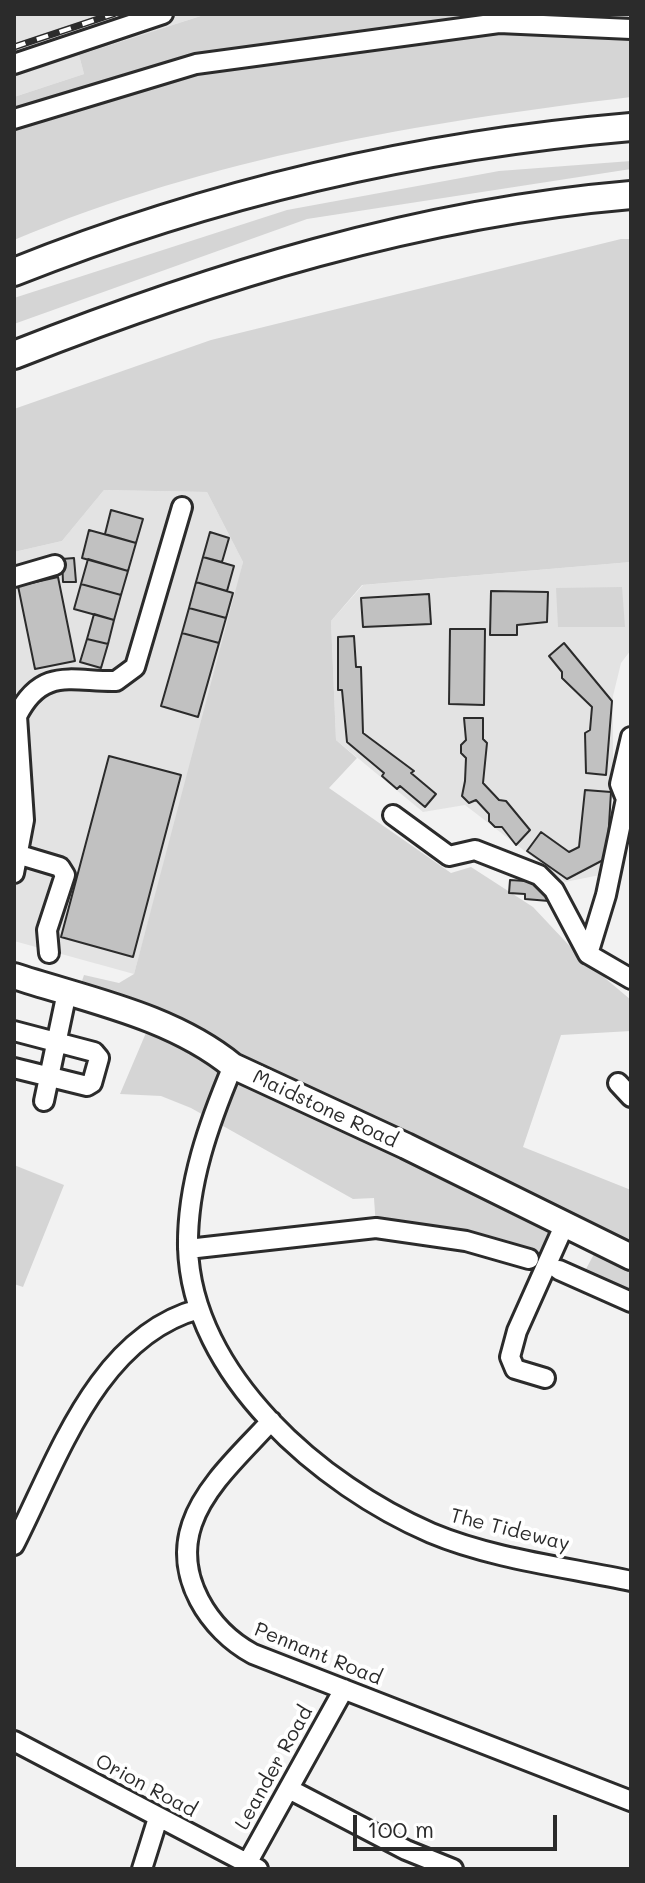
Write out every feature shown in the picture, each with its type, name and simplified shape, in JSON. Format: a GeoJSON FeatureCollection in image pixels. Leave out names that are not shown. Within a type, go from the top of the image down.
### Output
{"type":"FeatureCollection","features":[{"type":"Feature","properties":{"kind":"highway"},"geometry":{"type":"LineString","coordinates":[[14,272],[148,222],[327,174],[467,147],[631,127]]}},
{"type":"Feature","properties":{"kind":"highway"},"geometry":{"type":"LineString","coordinates":[[14,355],[164,298],[326,249],[477,217],[631,195]]}},
{"type":"Feature","properties":{"kind":"main road","name":"Maidstone Road"},"geometry":{"type":"LineString","coordinates":[[14,976],[177,1030],[211,1048],[233,1066],[406,1146],[631,1257]]}},
{"type":"Feature","properties":{"kind":"street"},"geometry":{"type":"LineString","coordinates":[[14,64],[163,14]]}},
{"type":"Feature","properties":{"kind":"street"},"geometry":{"type":"LineString","coordinates":[[14,119],[211,61],[499,23],[631,29]]}},
{"type":"Feature","properties":{"kind":"street"},"geometry":{"type":"LineString","coordinates":[[49,953],[47,930],[65,875],[60,867],[17,864],[24,807],[15,727],[16,709],[47,684],[78,677],[116,681],[134,670],[182,507]]}},
{"type":"Feature","properties":{"kind":"street"},"geometry":{"type":"LineString","coordinates":[[14,577],[55,565]]}},
{"type":"Feature","properties":{"kind":"street"},"geometry":{"type":"LineString","coordinates":[[588,954],[606,895],[626,799],[620,784],[631,737]]}},
{"type":"Feature","properties":{"kind":"street"},"geometry":{"type":"LineString","coordinates":[[393,815],[449,856],[475,850],[539,875],[554,890],[588,954],[631,979]]}},
{"type":"Feature","properties":{"kind":"street"},"geometry":{"type":"LineString","coordinates":[[44,1101],[67,992]]}},
{"type":"Feature","properties":{"kind":"street"},"geometry":{"type":"LineString","coordinates":[[14,1031],[94,1052],[99,1058],[92,1083],[87,1086],[14,1068]]}},
{"type":"Feature","properties":{"kind":"street","name":"The Tideway"},"geometry":{"type":"LineString","coordinates":[[233,1066],[213,1112],[197,1171],[190,1208],[188,1249],[199,1309],[232,1372],[271,1421],[336,1481],[433,1534],[470,1546],[631,1581]]}},
{"type":"Feature","properties":{"kind":"street"},"geometry":{"type":"LineString","coordinates":[[618,1083],[631,1097]]}},
{"type":"Feature","properties":{"kind":"street"},"geometry":{"type":"LineString","coordinates":[[545,1378],[515,1369],[510,1357],[517,1331],[564,1226]]}},
{"type":"Feature","properties":{"kind":"street"},"geometry":{"type":"LineString","coordinates":[[188,1249],[376,1228],[466,1241],[529,1259]]}},
{"type":"Feature","properties":{"kind":"street"},"geometry":{"type":"LineString","coordinates":[[559,1270],[631,1302]]}},
{"type":"Feature","properties":{"kind":"street"},"geometry":{"type":"LineString","coordinates":[[14,1545],[69,1438],[112,1367],[159,1325],[199,1309]]}},
{"type":"Feature","properties":{"kind":"street","name":"Pennant Road"},"geometry":{"type":"LineString","coordinates":[[271,1421],[210,1492],[192,1525],[193,1583],[214,1626],[231,1642],[631,1801]]}},
{"type":"Feature","properties":{"kind":"street","name":"Leander Road"},"geometry":{"type":"LineString","coordinates":[[249,1867],[344,1689]]}},
{"type":"Feature","properties":{"kind":"street","name":"Orion Road"},"geometry":{"type":"LineString","coordinates":[[14,1741],[249,1867]]}},
{"type":"Feature","properties":{"kind":"street"},"geometry":{"type":"LineString","coordinates":[[289,1789],[406,1850],[453,1869]]}},
{"type":"Feature","properties":{"kind":"street"},"geometry":{"type":"LineString","coordinates":[[142,1869],[158,1818]]}},
{"type":"Feature","properties":{"kind":"shaded area"},"geometry":{"type":"Polygon","coordinates":[[[207,14],[79,55],[84,74],[14,97],[14,15],[207,14]]]}},
{"type":"Feature","properties":{"kind":"shaded area"},"geometry":{"type":"Polygon","coordinates":[[[207,14],[628,14],[631,97],[474,118],[317,147],[163,187],[88,211],[14,240],[14,97],[84,74],[79,55],[207,14]]]}},
{"type":"Feature","properties":{"kind":"shaded area"},"geometry":{"type":"Polygon","coordinates":[[[631,161],[631,169],[307,219],[14,324],[14,298],[287,210],[499,171],[631,161]]]}},
{"type":"Feature","properties":{"kind":"shaded area"},"geometry":{"type":"Polygon","coordinates":[[[631,239],[631,562],[362,585],[331,621],[336,740],[357,758],[329,788],[451,873],[471,867],[533,907],[580,957],[631,1000],[631,1031],[561,1035],[523,1147],[631,1190],[631,1302],[580,1280],[600,1243],[564,1227],[546,1261],[376,1228],[374,1198],[353,1199],[191,1108],[161,1096],[120,1094],[151,1021],[77,996],[84,975],[119,983],[134,974],[243,562],[207,492],[104,490],[62,541],[14,552],[14,409],[211,340],[631,239]]]}},
{"type":"Feature","properties":{"kind":"shaded area"},"geometry":{"type":"Polygon","coordinates":[[[104,490],[207,492],[243,562],[227,634],[134,974],[14,941],[14,552],[62,541],[104,490]]]}},
{"type":"Feature","properties":{"kind":"shaded area"},"geometry":{"type":"Polygon","coordinates":[[[631,562],[631,650],[621,663],[613,696],[613,777],[605,874],[565,882],[465,805],[423,812],[336,740],[331,621],[363,585],[631,562]]]}},
{"type":"Feature","properties":{"kind":"shaded area"},"geometry":{"type":"Polygon","coordinates":[[[622,587],[625,627],[558,627],[556,588],[622,587]]]}},
{"type":"Feature","properties":{"kind":"shaded area"},"geometry":{"type":"Polygon","coordinates":[[[14,1165],[64,1185],[23,1287],[14,1284],[14,1165]]]}},
{"type":"Feature","properties":{"kind":"building"},"geometry":{"type":"Polygon","coordinates":[[[111,510],[143,519],[136,543],[105,534],[111,510]]]}},
{"type":"Feature","properties":{"kind":"building"},"geometry":{"type":"Polygon","coordinates":[[[89,530],[136,543],[128,571],[82,558],[89,530]]]}},
{"type":"Feature","properties":{"kind":"building"},"geometry":{"type":"Polygon","coordinates":[[[210,532],[229,538],[222,562],[203,557],[210,532]]]}},
{"type":"Feature","properties":{"kind":"building"},"geometry":{"type":"Polygon","coordinates":[[[203,557],[234,566],[227,591],[196,582],[203,557]]]}},
{"type":"Feature","properties":{"kind":"building"},"geometry":{"type":"Polygon","coordinates":[[[74,558],[76,582],[63,582],[62,559],[74,558]]]}},
{"type":"Feature","properties":{"kind":"building"},"geometry":{"type":"Polygon","coordinates":[[[88,559],[128,571],[121,595],[81,584],[88,559]]]}},
{"type":"Feature","properties":{"kind":"building"},"geometry":{"type":"Polygon","coordinates":[[[58,577],[75,661],[35,669],[18,586],[58,577]]]}},
{"type":"Feature","properties":{"kind":"building"},"geometry":{"type":"Polygon","coordinates":[[[196,582],[233,593],[226,618],[189,608],[196,582]]]}},
{"type":"Feature","properties":{"kind":"building"},"geometry":{"type":"Polygon","coordinates":[[[81,584],[121,595],[114,620],[74,609],[81,584]]]}},
{"type":"Feature","properties":{"kind":"building"},"geometry":{"type":"Polygon","coordinates":[[[491,591],[548,592],[547,622],[517,625],[517,635],[490,635],[491,591]]]}},
{"type":"Feature","properties":{"kind":"building"},"geometry":{"type":"Polygon","coordinates":[[[429,594],[431,624],[363,627],[361,598],[429,594]]]}},
{"type":"Feature","properties":{"kind":"building"},"geometry":{"type":"Polygon","coordinates":[[[189,608],[226,618],[219,643],[182,633],[189,608]]]}},
{"type":"Feature","properties":{"kind":"building"},"geometry":{"type":"Polygon","coordinates":[[[94,614],[114,620],[108,644],[87,639],[94,614]]]}},
{"type":"Feature","properties":{"kind":"building"},"geometry":{"type":"Polygon","coordinates":[[[450,629],[485,629],[484,705],[449,704],[450,629]]]}},
{"type":"Feature","properties":{"kind":"building"},"geometry":{"type":"Polygon","coordinates":[[[182,633],[219,643],[198,717],[161,706],[182,633]]]}},
{"type":"Feature","properties":{"kind":"building"},"geometry":{"type":"Polygon","coordinates":[[[354,636],[356,667],[361,667],[363,733],[414,771],[411,773],[436,794],[425,807],[400,786],[397,789],[382,776],[384,773],[347,742],[342,690],[338,690],[338,637],[354,636]]]}},
{"type":"Feature","properties":{"kind":"building"},"geometry":{"type":"Polygon","coordinates":[[[87,639],[108,644],[101,668],[80,662],[87,639]]]}},
{"type":"Feature","properties":{"kind":"building"},"geometry":{"type":"Polygon","coordinates":[[[564,643],[612,701],[606,775],[586,773],[585,733],[590,730],[592,707],[562,678],[562,672],[549,656],[564,643]]]}},
{"type":"Feature","properties":{"kind":"building"},"geometry":{"type":"Polygon","coordinates":[[[464,718],[483,718],[483,739],[487,743],[483,783],[499,800],[506,801],[530,830],[516,845],[502,827],[495,827],[489,821],[489,814],[476,800],[469,803],[462,796],[466,758],[461,753],[461,745],[466,740],[464,718]]]}},
{"type":"Feature","properties":{"kind":"building"},"geometry":{"type":"Polygon","coordinates":[[[109,756],[181,775],[133,957],[61,937],[109,756]]]}},
{"type":"Feature","properties":{"kind":"building"},"geometry":{"type":"Polygon","coordinates":[[[585,790],[611,792],[607,858],[567,879],[527,851],[541,832],[569,852],[579,847],[585,790]]]}},
{"type":"Feature","properties":{"kind":"building"},"geometry":{"type":"Polygon","coordinates":[[[526,878],[551,880],[549,901],[525,899],[525,894],[509,893],[510,880],[526,881],[526,878]]]}},
{"type":"Feature","properties":{"kind":"railway"},"geometry":{"type":"LineString","coordinates":[[14,47],[113,14]]}}]}
